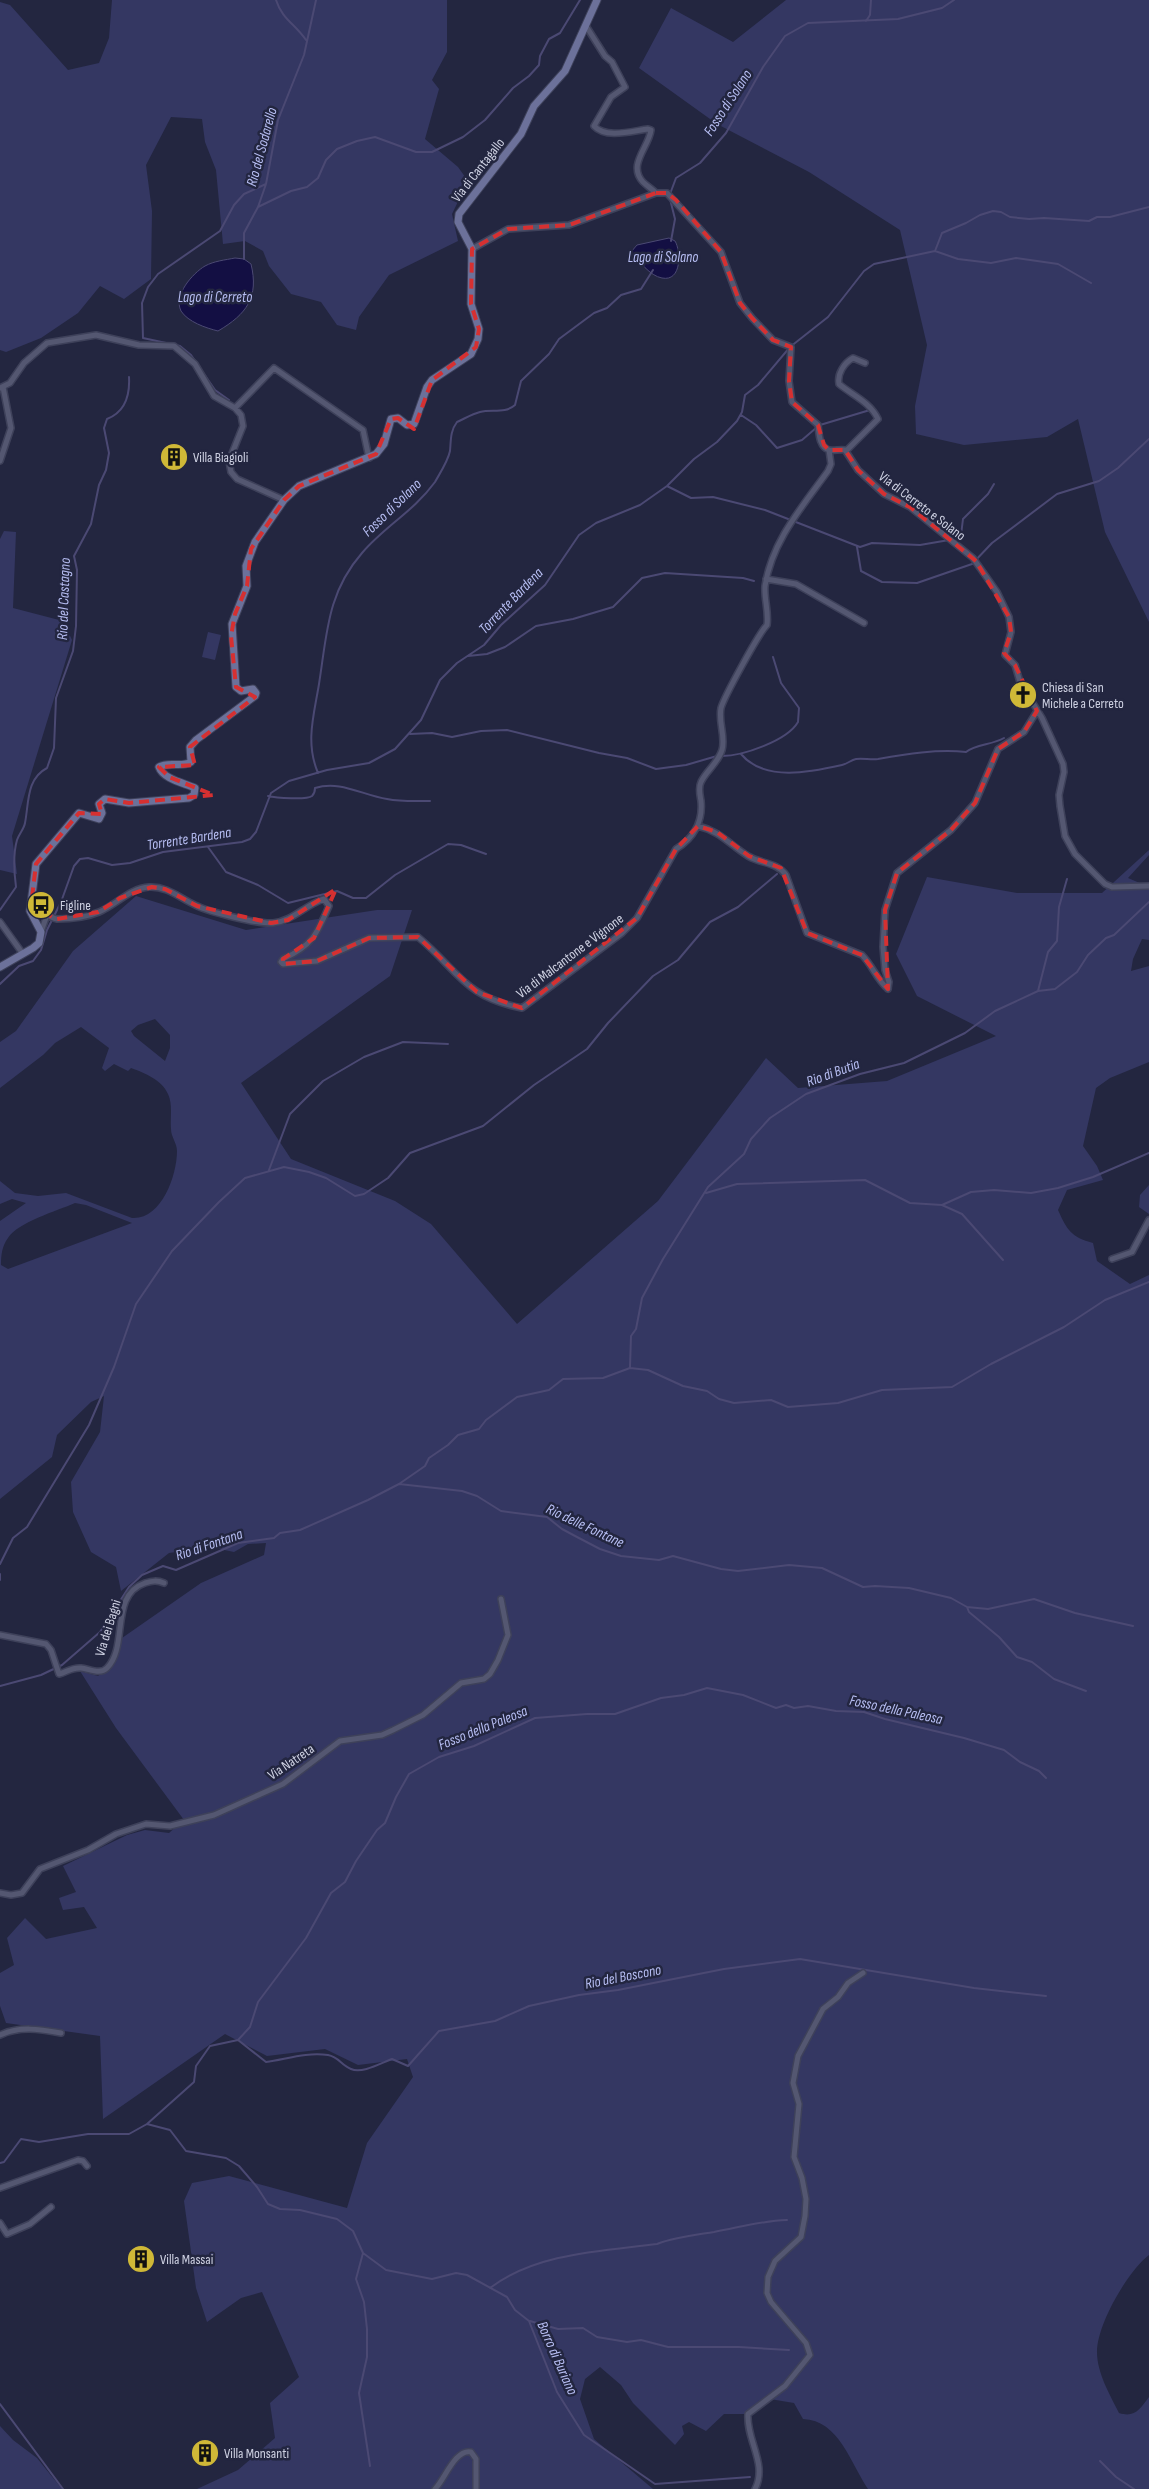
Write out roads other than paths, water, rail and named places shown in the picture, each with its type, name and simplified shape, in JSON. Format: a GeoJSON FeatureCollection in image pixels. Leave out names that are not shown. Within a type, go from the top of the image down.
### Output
{"type":"FeatureCollection","features":[{"type":"Feature","properties":{"kind":"street","name":"Via di Cantagallo"},"geometry":{"type":"LineString","coordinates":[[41,932],[30,913],[36,864],[79,814],[99,818],[102,813],[99,804],[105,800],[129,803],[194,795],[195,788],[165,774],[159,767],[164,764],[187,765],[191,762],[190,747],[196,740],[256,693],[253,689],[241,691],[236,687],[232,624],[247,586],[246,566],[251,549],[284,500],[292,491],[306,482],[376,454],[384,444],[391,419],[398,418],[407,424],[414,424],[427,388],[432,380],[471,354],[476,347],[479,329],[471,304],[472,249],[458,222],[459,214],[521,134],[534,106],[565,71],[597,0]]}},
{"type":"Feature","properties":{"kind":"street"},"geometry":{"type":"LineString","coordinates":[[586,26],[605,56],[612,62],[625,87],[611,97],[594,126],[598,130],[612,133],[652,130],[640,155],[638,168],[643,182],[656,193]]}},
{"type":"Feature","properties":{"kind":"street"},"geometry":{"type":"LineString","coordinates":[[472,249],[508,229],[569,225],[656,193],[667,193],[676,200],[721,252],[740,303],[752,318],[773,340],[790,345],[789,381],[792,402],[818,425],[820,439],[829,450],[831,464],[828,471],[781,536],[766,580],[768,625],[756,639],[721,709],[723,747],[719,758],[701,782],[699,789],[702,815],[698,826],[718,832],[749,856],[781,868],[786,875],[807,933],[862,954],[869,962],[879,982],[888,989],[889,982],[885,970],[883,946],[885,910],[897,873],[952,830],[981,792],[998,749],[1024,732],[1037,711]]}},
{"type":"Feature","properties":{"kind":"street"},"geometry":{"type":"LineString","coordinates":[[0,461],[11,428],[2,388],[10,383],[36,352],[47,343],[96,335],[139,345],[174,346],[195,364],[214,396],[235,408],[241,415],[243,426],[232,449],[229,461],[231,472],[237,479],[284,500]]}},
{"type":"Feature","properties":{"kind":"street"},"geometry":{"type":"LineString","coordinates":[[829,450],[846,451],[878,418],[864,402],[839,384],[838,377],[847,361],[853,358],[865,363]]}},
{"type":"Feature","properties":{"kind":"street"},"geometry":{"type":"LineString","coordinates":[[235,408],[274,368],[362,430],[369,458]]}},
{"type":"Feature","properties":{"kind":"street","name":"Via di Cerreto e Solano"},"geometry":{"type":"LineString","coordinates":[[846,451],[858,470],[884,494],[910,507],[976,561],[984,576],[997,592],[1010,617],[1011,632],[1005,655],[1014,665],[1020,682],[1037,711],[1063,764],[1064,772],[1059,795],[1065,836],[1075,854],[1105,884],[1112,887],[1149,886]]}},
{"type":"Feature","properties":{"kind":"street"},"geometry":{"type":"LineString","coordinates":[[766,580],[796,584],[864,623]]}},
{"type":"Feature","properties":{"kind":"street","name":"Via di Malcantone e Vignone"},"geometry":{"type":"LineString","coordinates":[[31,906],[41,909],[49,916],[57,919],[98,912],[120,898],[143,888],[152,887],[165,889],[197,906],[252,921],[271,923],[288,920],[324,899],[329,906],[314,938],[306,947],[283,959],[281,962],[283,964],[317,961],[370,938],[418,937],[452,972],[477,992],[508,1005],[522,1008],[622,933],[637,918],[676,849],[684,845],[698,826]]}},
{"type":"Feature","properties":{"kind":"street"},"geometry":{"type":"LineString","coordinates":[[0,967],[39,942],[41,932],[49,916]]}},
{"type":"Feature","properties":{"kind":"street"},"geometry":{"type":"LineString","coordinates":[[2,923],[23,954]]}},
{"type":"Feature","properties":{"kind":"street"},"geometry":{"type":"LineString","coordinates":[[1112,1259],[1132,1252],[1149,1220]]}},
{"type":"Feature","properties":{"kind":"street","name":"Via dei Bagni"},"geometry":{"type":"LineString","coordinates":[[0,1635],[46,1644],[51,1650],[59,1674],[72,1668],[99,1672],[106,1669],[111,1662],[118,1642],[122,1611],[130,1595],[140,1585],[152,1581],[164,1583]]}},
{"type":"Feature","properties":{"kind":"street","name":"Via Natreta"},"geometry":{"type":"LineString","coordinates":[[0,1893],[11,1895],[22,1893],[40,1869],[88,1850],[116,1834],[146,1824],[170,1826],[214,1815],[283,1784],[340,1741],[382,1734],[410,1723],[423,1715],[454,1687],[461,1683],[484,1679],[490,1674],[508,1635],[501,1599]]}},
{"type":"Feature","properties":{"kind":"street"},"geometry":{"type":"LineString","coordinates":[[755,2489],[760,2472],[749,2436],[748,2414],[785,2386],[810,2355],[806,2343],[771,2302],[768,2293],[768,2277],[775,2261],[801,2237],[805,2216],[806,2199],[802,2178],[794,2157],[799,2104],[793,2083],[795,2068],[804,2042],[823,2009],[838,1997],[848,1984],[863,1973]]}},
{"type":"Feature","properties":{"kind":"street"},"geometry":{"type":"LineString","coordinates":[[0,2035],[13,2029],[27,2028],[61,2033]]}},
{"type":"Feature","properties":{"kind":"street"},"geometry":{"type":"LineString","coordinates":[[0,2188],[78,2160],[87,2166]]}},
{"type":"Feature","properties":{"kind":"street"},"geometry":{"type":"LineString","coordinates":[[0,2223],[7,2234],[30,2224],[51,2207]]}},
{"type":"Feature","properties":{"kind":"street"},"geometry":{"type":"LineString","coordinates":[[435,2489],[459,2455],[466,2451],[471,2452],[476,2458],[476,2489]]}},
{"type":"Feature","properties":{"kind":"water","name":"Lago di Solano"},"geometry":{"type":"Polygon","coordinates":[[[669,238],[675,241],[677,246],[678,265],[673,275],[669,278],[662,278],[649,271],[631,252],[637,245],[669,238]]]}},
{"type":"Feature","properties":{"kind":"water","name":"Lago di Cerreto"},"geometry":{"type":"Polygon","coordinates":[[[235,258],[244,259],[251,264],[253,276],[252,295],[248,304],[237,318],[218,331],[203,326],[184,315],[179,305],[180,298],[190,279],[208,264],[235,258]]]}},
{"type":"Feature","properties":{"kind":"waterway","name":"Rio del Sodarello"},"geometry":{"type":"LineString","coordinates":[[276,0],[285,17],[306,40]]}},
{"type":"Feature","properties":{"kind":"waterway","name":"Rio del Sodarello"},"geometry":{"type":"LineString","coordinates":[[244,259],[244,233],[258,207],[266,184],[278,120],[304,55],[316,0]]}},
{"type":"Feature","properties":{"kind":"waterway"},"geometry":{"type":"LineString","coordinates":[[258,207],[291,191],[307,187],[318,178],[326,160],[337,149],[357,141],[375,137],[416,152],[432,152],[463,137],[485,120],[513,88],[529,76],[539,65],[540,56],[549,39],[560,33],[580,0]]}},
{"type":"Feature","properties":{"kind":"waterway","name":"Fosso di Solano"},"geometry":{"type":"LineString","coordinates":[[866,21],[870,15],[871,0]]}},
{"type":"Feature","properties":{"kind":"waterway","name":"Fosso di Solano"},"geometry":{"type":"LineString","coordinates":[[670,194],[676,178],[700,163],[726,133],[763,67],[785,36],[808,23],[898,19],[942,8],[954,0]]}},
{"type":"Feature","properties":{"kind":"waterway"},"geometry":{"type":"LineString","coordinates":[[229,400],[215,390],[191,355],[180,346],[143,338],[142,303],[148,287],[158,274],[220,231],[234,205],[244,194],[266,184]]}},
{"type":"Feature","properties":{"kind":"waterway","name":"Fosso di Solano"},"geometry":{"type":"LineString","coordinates":[[670,199],[675,219],[671,241]]}},
{"type":"Feature","properties":{"kind":"waterway"},"geometry":{"type":"LineString","coordinates":[[935,251],[942,233],[993,211],[1001,212],[1010,217],[1029,219],[1089,221],[1097,217],[1110,217],[1149,207]]}},
{"type":"Feature","properties":{"kind":"waterway","name":"Torrente Bardena"},"geometry":{"type":"LineString","coordinates":[[0,984],[19,966],[33,961],[41,950],[47,930],[61,902],[74,866],[80,859],[88,858],[112,865],[130,863],[163,852],[242,842],[250,839],[256,832],[271,793],[289,781],[327,770],[369,763],[395,749],[421,720],[440,680],[457,663],[484,645],[501,625],[545,585],[579,535],[596,523],[640,505],[667,486],[694,459],[717,442],[737,421],[742,412],[745,395],[758,385],[790,347],[828,317],[864,271],[874,264],[935,251],[958,259],[991,263],[1016,258],[1058,264],[1091,283]]}},
{"type":"Feature","properties":{"kind":"waterway","name":"Fosso di Solano"},"geometry":{"type":"LineString","coordinates":[[318,773],[312,750],[313,718],[330,615],[335,599],[350,568],[371,543],[418,502],[435,482],[449,455],[452,432],[457,422],[480,412],[503,410],[515,405],[521,381],[549,354],[559,339],[594,313],[607,308],[621,295],[641,289],[653,270]]}},
{"type":"Feature","properties":{"kind":"waterway","name":"Rio del Castagno"},"geometry":{"type":"LineString","coordinates":[[0,910],[16,887],[14,863],[16,845],[24,825],[32,785],[35,778],[47,768],[54,748],[56,698],[73,651],[76,626],[77,570],[74,556],[91,524],[99,485],[106,470],[109,453],[104,428],[107,419],[118,412],[125,402],[129,390],[129,377]]}},
{"type":"Feature","properties":{"kind":"waterway"},"geometry":{"type":"LineString","coordinates":[[820,425],[870,410]]}},
{"type":"Feature","properties":{"kind":"waterway"},"geometry":{"type":"LineString","coordinates":[[741,415],[756,425],[777,448],[802,440],[816,428]]}},
{"type":"Feature","properties":{"kind":"waterway"},"geometry":{"type":"LineString","coordinates":[[857,547],[861,571],[882,582],[917,583],[972,564],[992,543],[1057,494],[1099,481],[1118,468],[1149,439]]}},
{"type":"Feature","properties":{"kind":"waterway"},"geometry":{"type":"LineString","coordinates":[[953,539],[961,535],[963,519],[988,494],[994,484]]}},
{"type":"Feature","properties":{"kind":"waterway"},"geometry":{"type":"LineString","coordinates":[[667,486],[691,498],[713,497],[765,510],[860,547],[872,543],[920,545],[949,540]]}},
{"type":"Feature","properties":{"kind":"waterway"},"geometry":{"type":"LineString","coordinates":[[468,656],[487,654],[505,647],[536,626],[573,619],[613,607],[642,578],[665,573],[743,578],[754,581]]}},
{"type":"Feature","properties":{"kind":"waterway"},"geometry":{"type":"LineString","coordinates":[[722,756],[741,753],[763,746],[784,735],[798,722],[799,708],[781,683],[773,657]]}},
{"type":"Feature","properties":{"kind":"waterway"},"geometry":{"type":"LineString","coordinates":[[410,734],[432,733],[452,737],[481,731],[507,730],[627,758],[656,769],[686,765],[717,756]]}},
{"type":"Feature","properties":{"kind":"waterway"},"geometry":{"type":"LineString","coordinates":[[741,754],[751,763],[762,769],[789,773],[842,765],[856,759],[878,759],[933,752],[966,752],[974,747],[1004,738]]}},
{"type":"Feature","properties":{"kind":"waterway"},"geometry":{"type":"LineString","coordinates":[[268,796],[304,798],[312,796],[315,788],[333,786],[393,800],[430,801]]}},
{"type":"Feature","properties":{"kind":"waterway"},"geometry":{"type":"LineString","coordinates":[[208,847],[226,872],[258,885],[288,903],[337,891],[353,898],[366,898],[395,875],[448,844],[461,845],[486,854]]}},
{"type":"Feature","properties":{"kind":"waterway"},"geometry":{"type":"LineString","coordinates":[[0,1564],[13,1538],[27,1527],[89,1425],[114,1367],[136,1304],[172,1251],[245,1178],[284,1167],[326,1178],[355,1196],[364,1194],[388,1178],[410,1153],[483,1126],[534,1085],[587,1049],[608,1023],[653,976],[678,960],[710,922],[738,907],[777,874]]}},
{"type":"Feature","properties":{"kind":"waterway"},"geometry":{"type":"LineString","coordinates":[[1038,991],[1048,952],[1057,941],[1059,907],[1067,879]]}},
{"type":"Feature","properties":{"kind":"waterway","name":"Rio di Butia"},"geometry":{"type":"LineString","coordinates":[[630,1367],[631,1336],[636,1329],[642,1298],[663,1259],[708,1187],[744,1154],[751,1139],[770,1118],[806,1094],[860,1074],[904,1063],[965,1033],[995,1011],[1038,991],[1055,989],[1077,972],[1088,955],[1106,938],[1114,935],[1149,902]]}},
{"type":"Feature","properties":{"kind":"waterway"},"geometry":{"type":"LineString","coordinates":[[269,1170],[290,1114],[323,1081],[364,1057],[403,1042],[448,1044]]}},
{"type":"Feature","properties":{"kind":"waterway"},"geometry":{"type":"LineString","coordinates":[[706,1193],[737,1184],[865,1180],[910,1203],[942,1205],[971,1192],[994,1190],[1031,1193],[1058,1188],[1093,1177],[1149,1153]]}},
{"type":"Feature","properties":{"kind":"waterway"},"geometry":{"type":"LineString","coordinates":[[942,1205],[962,1214],[1003,1260]]}},
{"type":"Feature","properties":{"kind":"waterway","name":"Rio di Fontana"},"geometry":{"type":"LineString","coordinates":[[0,1686],[41,1675],[62,1665],[100,1632],[129,1587],[142,1575],[163,1566],[176,1570],[238,1543],[274,1538],[280,1533],[300,1530],[368,1500],[399,1484],[425,1466],[429,1458],[448,1445],[458,1435],[479,1429],[486,1420],[517,1397],[549,1390],[563,1379],[603,1378],[630,1368],[648,1370],[683,1386],[707,1391],[719,1399],[734,1403],[771,1400],[788,1407],[838,1403],[882,1390],[952,1387],[991,1364],[1064,1327],[1105,1300],[1149,1282]]}},
{"type":"Feature","properties":{"kind":"waterway","name":"Rio delle Fontane"},"geometry":{"type":"LineString","coordinates":[[399,1484],[462,1491],[477,1496],[501,1511],[547,1517],[562,1529],[577,1537],[600,1549],[621,1556],[659,1560],[673,1556],[721,1569],[738,1571],[789,1565],[822,1568],[863,1587],[909,1588],[951,1598],[967,1607],[988,1609],[1034,1599],[1075,1613],[1133,1626]]}},
{"type":"Feature","properties":{"kind":"waterway"},"geometry":{"type":"LineString","coordinates":[[0,1574],[0,1580]]}},
{"type":"Feature","properties":{"kind":"waterway"},"geometry":{"type":"LineString","coordinates":[[967,1607],[969,1612],[999,1637],[1017,1657],[1032,1662],[1054,1679],[1086,1691]]}},
{"type":"Feature","properties":{"kind":"waterway","name":"Fosso della Paleosa"},"geometry":{"type":"LineString","coordinates":[[238,2040],[250,2027],[258,2002],[306,1938],[331,1893],[345,1882],[356,1861],[377,1830],[385,1823],[396,1797],[409,1774],[439,1757],[474,1746],[535,1718],[615,1714],[661,1698],[684,1695],[707,1688],[743,1695],[776,1708],[786,1705],[794,1708],[808,1706],[836,1711],[864,1712],[964,1738],[1004,1750],[1020,1762],[1039,1771],[1046,1778]]}},
{"type":"Feature","properties":{"kind":"waterway","name":"Rio del Boscono"},"geometry":{"type":"LineString","coordinates":[[238,2040],[266,2062],[320,2054],[332,2056],[355,2070],[366,2069],[392,2059],[408,2066],[439,2031],[495,2021],[529,2006],[724,1969],[800,1959],[974,1988],[1046,1996]]}},
{"type":"Feature","properties":{"kind":"waterway"},"geometry":{"type":"LineString","coordinates":[[0,2163],[4,2162],[21,2139],[39,2142],[88,2134],[129,2134],[147,2124],[194,2082],[196,2066],[210,2046],[238,2040]]}},
{"type":"Feature","properties":{"kind":"waterway","name":"Borro di Buriano"},"geometry":{"type":"LineString","coordinates":[[147,2124],[170,2130],[186,2151],[226,2158],[239,2166],[257,2187],[268,2204],[280,2209],[300,2210],[337,2219],[353,2231],[363,2253],[386,2270],[432,2279],[456,2273],[467,2275],[507,2297],[515,2310],[529,2321],[557,2392],[584,2435],[655,2484],[750,2477]]}},
{"type":"Feature","properties":{"kind":"waterway"},"geometry":{"type":"LineString","coordinates":[[490,2288],[508,2276],[528,2267],[570,2256],[657,2244],[685,2236],[787,2220]]}},
{"type":"Feature","properties":{"kind":"waterway"},"geometry":{"type":"LineString","coordinates":[[363,2253],[356,2279],[364,2302],[367,2329],[367,2357],[359,2393],[370,2466]]}},
{"type":"Feature","properties":{"kind":"waterway"},"geometry":{"type":"LineString","coordinates":[[530,2321],[558,2329],[583,2328],[597,2337],[627,2342],[641,2340],[668,2347],[739,2347],[789,2350]]}},
{"type":"Feature","properties":{"kind":"waterway"},"geometry":{"type":"LineString","coordinates":[[0,2404],[63,2489]]}},
{"type":"Feature","properties":{"kind":"waterway"},"geometry":{"type":"LineString","coordinates":[[1100,2461],[1116,2477],[1134,2489]]}},
{"type":"Feature","properties":{"kind":"place","name":"Villa Biagioli"},"geometry":{"type":"Point","coordinates":[174,457]}},
{"type":"Feature","properties":{"kind":"place","name":"Chiesa di San Michele a Cerreto"},"geometry":{"type":"Point","coordinates":[1023,695]}},
{"type":"Feature","properties":{"kind":"place","name":"Figline"},"geometry":{"type":"Point","coordinates":[41,905]}},
{"type":"Feature","properties":{"kind":"place","name":"Villa Massai"},"geometry":{"type":"Point","coordinates":[141,2259]}},
{"type":"Feature","properties":{"kind":"place","name":"Villa Monsanti"},"geometry":{"type":"Point","coordinates":[205,2453]}}]}
